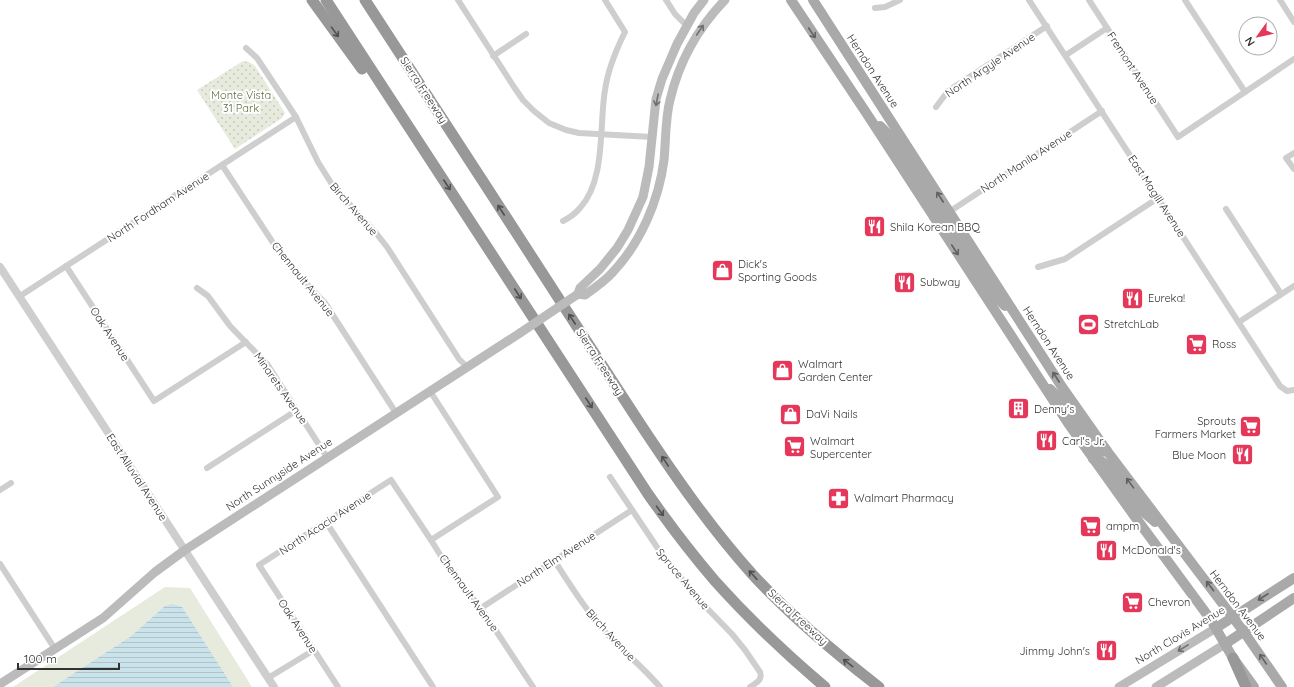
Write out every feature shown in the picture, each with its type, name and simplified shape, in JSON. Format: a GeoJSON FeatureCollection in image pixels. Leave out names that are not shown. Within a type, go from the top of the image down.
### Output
{"type":"FeatureCollection","features":[{"type":"Feature","properties":{"kind":"highway"},"geometry":{"type":"LineString","coordinates":[[312,0],[432,161]]}},
{"type":"Feature","properties":{"kind":"highway"},"geometry":{"type":"LineString","coordinates":[[326,0],[648,494],[680,538],[715,581],[757,626],[825,687]]}},
{"type":"Feature","properties":{"kind":"highway","name":"Sierra Freeway"},"geometry":{"type":"LineString","coordinates":[[365,0],[598,361],[680,483],[706,518],[753,575],[782,604],[846,661],[879,687]]}},
{"type":"Feature","properties":{"kind":"highway"},"geometry":{"type":"LineString","coordinates":[[372,0],[388,34]]}},
{"type":"Feature","properties":{"kind":"highway"},"geometry":{"type":"LineString","coordinates":[[1234,658],[1246,687]]}},
{"type":"Feature","properties":{"kind":"main road","name":"North Sunnyside Avenue"},"geometry":{"type":"LineString","coordinates":[[0,684],[103,618],[155,572],[185,550],[578,294],[580,288],[600,269],[617,248],[628,230],[643,197],[649,167],[656,99],[662,79],[677,44],[694,13],[704,0]]}},
{"type":"Feature","properties":{"kind":"main road","name":"North Sunnyside Avenue"},"geometry":{"type":"LineString","coordinates":[[578,294],[585,295],[607,279],[634,245],[642,230],[654,201],[662,170],[669,101],[676,77],[687,52],[702,28],[724,0]]}},
{"type":"Feature","properties":{"kind":"main road"},"geometry":{"type":"LineString","coordinates":[[791,0],[867,114],[1039,380],[1093,459],[1216,628],[1254,687]]}},
{"type":"Feature","properties":{"kind":"main road","name":"Herndon Avenue"},"geometry":{"type":"LineString","coordinates":[[813,0],[1062,387],[1107,451],[1233,617],[1282,687]]}},
{"type":"Feature","properties":{"kind":"main road"},"geometry":{"type":"LineString","coordinates":[[667,116],[667,86],[674,65],[688,36],[689,29],[687,26]]}},
{"type":"Feature","properties":{"kind":"main road"},"geometry":{"type":"LineString","coordinates":[[867,114],[892,138],[939,211],[943,213],[949,212]]}},
{"type":"Feature","properties":{"kind":"main road"},"geometry":{"type":"LineString","coordinates":[[642,230],[658,156],[658,143],[652,137]]}},
{"type":"Feature","properties":{"kind":"main road"},"geometry":{"type":"LineString","coordinates":[[607,279],[607,270],[622,251],[637,225],[643,197]]}},
{"type":"Feature","properties":{"kind":"main road"},"geometry":{"type":"LineString","coordinates":[[934,217],[939,217],[945,220],[995,296],[1018,318]]}},
{"type":"Feature","properties":{"kind":"main road"},"geometry":{"type":"LineString","coordinates":[[1039,380],[1061,400],[1096,450],[1100,452],[1107,451]]}},
{"type":"Feature","properties":{"kind":"main road"},"geometry":{"type":"LineString","coordinates":[[1093,459],[1101,461],[1108,466],[1140,509],[1172,537]]}},
{"type":"Feature","properties":{"kind":"main road","name":"North Clovis Avenue"},"geometry":{"type":"LineString","coordinates":[[1119,687],[1216,628],[1294,578]]}},
{"type":"Feature","properties":{"kind":"main road"},"geometry":{"type":"LineString","coordinates":[[1156,687],[1244,632],[1294,598]]}},
{"type":"Feature","properties":{"kind":"main road"},"geometry":{"type":"LineString","coordinates":[[1129,687],[1143,673]]}},
{"type":"Feature","properties":{"kind":"street"},"geometry":{"type":"LineString","coordinates":[[458,0],[523,100],[550,123],[566,130],[579,133],[652,137]]}},
{"type":"Feature","properties":{"kind":"street"},"geometry":{"type":"LineString","coordinates":[[563,221],[580,208],[588,197],[596,177],[608,76],[612,62],[625,32],[605,0]]}},
{"type":"Feature","properties":{"kind":"street"},"geometry":{"type":"LineString","coordinates":[[666,0],[675,14],[687,26]]}},
{"type":"Feature","properties":{"kind":"street"},"geometry":{"type":"LineString","coordinates":[[875,8],[885,7],[900,0]]}},
{"type":"Feature","properties":{"kind":"street","name":"East Magill Avenue"},"geometry":{"type":"LineString","coordinates":[[1030,0],[1280,386],[1287,391],[1294,390]]}},
{"type":"Feature","properties":{"kind":"street","name":"Fremont Avenue"},"geometry":{"type":"LineString","coordinates":[[1089,0],[1178,137],[1245,92]]}},
{"type":"Feature","properties":{"kind":"street"},"geometry":{"type":"LineString","coordinates":[[1185,0],[1245,92],[1294,60]]}},
{"type":"Feature","properties":{"kind":"street"},"geometry":{"type":"LineString","coordinates":[[1280,0],[1294,22]]}},
{"type":"Feature","properties":{"kind":"street","name":"North Argyle Avenue"},"geometry":{"type":"LineString","coordinates":[[936,107],[941,98],[948,91],[1047,26]]}},
{"type":"Feature","properties":{"kind":"street"},"geometry":{"type":"LineString","coordinates":[[1066,55],[1107,28]]}},
{"type":"Feature","properties":{"kind":"street"},"geometry":{"type":"LineString","coordinates":[[493,56],[526,34]]}},
{"type":"Feature","properties":{"kind":"street","name":"Birch Avenue"},"geometry":{"type":"LineString","coordinates":[[246,48],[257,58],[296,117],[318,162],[333,186],[376,233],[459,359],[467,367]]}},
{"type":"Feature","properties":{"kind":"street","name":"North Manila Avenue"},"geometry":{"type":"LineString","coordinates":[[949,212],[1102,111]]}},
{"type":"Feature","properties":{"kind":"street","name":"North Fordham Avenue"},"geometry":{"type":"LineString","coordinates":[[20,296],[296,117]]}},
{"type":"Feature","properties":{"kind":"street"},"geometry":{"type":"LineString","coordinates":[[1294,153],[1286,158],[1294,169]]}},
{"type":"Feature","properties":{"kind":"street","name":"Chennault Avenue"},"geometry":{"type":"LineString","coordinates":[[222,165],[281,255],[325,303],[396,413]]}},
{"type":"Feature","properties":{"kind":"street"},"geometry":{"type":"LineString","coordinates":[[1038,267],[1064,259],[1158,198]]}},
{"type":"Feature","properties":{"kind":"street"},"geometry":{"type":"LineString","coordinates":[[1226,209],[1281,294]]}},
{"type":"Feature","properties":{"kind":"street","name":"Oak Avenue"},"geometry":{"type":"LineString","coordinates":[[66,266],[154,401],[246,342]]}},
{"type":"Feature","properties":{"kind":"street","name":"East Alluvial Avenue"},"geometry":{"type":"LineString","coordinates":[[0,267],[274,687]]}},
{"type":"Feature","properties":{"kind":"street"},"geometry":{"type":"LineString","coordinates":[[1239,322],[1294,286]]}},
{"type":"Feature","properties":{"kind":"street","name":"Minarets Avenue"},"geometry":{"type":"LineString","coordinates":[[197,288],[208,296],[230,326],[266,364],[328,457]]}},
{"type":"Feature","properties":{"kind":"street"},"geometry":{"type":"LineString","coordinates":[[430,391],[498,497],[431,540]]}},
{"type":"Feature","properties":{"kind":"street"},"geometry":{"type":"LineString","coordinates":[[207,468],[297,410]]}},
{"type":"Feature","properties":{"kind":"street","name":"Spruce Avenue"},"geometry":{"type":"LineString","coordinates":[[610,477],[665,559],[700,601],[732,634],[745,650],[762,676],[757,685]]}},
{"type":"Feature","properties":{"kind":"street","name":"Chennault Avenue"},"geometry":{"type":"LineString","coordinates":[[391,480],[452,574],[481,608],[533,687]]}},
{"type":"Feature","properties":{"kind":"street","name":"North Acacia Avenue"},"geometry":{"type":"LineString","coordinates":[[259,566],[391,480]]}},
{"type":"Feature","properties":{"kind":"street"},"geometry":{"type":"LineString","coordinates":[[0,490],[11,483]]}},
{"type":"Feature","properties":{"kind":"street","name":"North Elm Avenue"},"geometry":{"type":"LineString","coordinates":[[481,608],[632,510]]}},
{"type":"Feature","properties":{"kind":"street"},"geometry":{"type":"LineString","coordinates":[[326,522],[433,687]]}},
{"type":"Feature","properties":{"kind":"street","name":"Birch Avenue"},"geometry":{"type":"LineString","coordinates":[[554,560],[580,601],[593,618],[660,687]]}},
{"type":"Feature","properties":{"kind":"street"},"geometry":{"type":"LineString","coordinates":[[0,564],[55,649]]}},
{"type":"Feature","properties":{"kind":"street","name":"Oak Avenue"},"geometry":{"type":"LineString","coordinates":[[259,566],[338,687]]}},
{"type":"Feature","properties":{"kind":"street"},"geometry":{"type":"LineString","coordinates":[[268,678],[314,650]]}},
{"type":"Feature","properties":{"kind":"street"},"geometry":{"type":"LineString","coordinates":[[750,687],[757,685]]}},
{"type":"Feature","properties":{"kind":"green space","name":"Monte Vista 31 Park"},"geometry":{"type":"Polygon","coordinates":[[[243,61],[249,62],[255,66],[285,113],[282,118],[235,149],[197,90],[243,61]]]}},
{"type":"Feature","properties":{"kind":"green space"},"geometry":{"type":"Polygon","coordinates":[[[165,587],[190,588],[252,687],[13,687],[165,587]]]}},
{"type":"Feature","properties":{"kind":"water"},"geometry":{"type":"Polygon","coordinates":[[[173,604],[182,607],[233,687],[53,687],[130,637],[165,606],[173,604]]]}},
{"type":"Feature","properties":{"kind":"place","name":"Shila Korean BBQ"},"geometry":{"type":"Point","coordinates":[874,227]}},
{"type":"Feature","properties":{"kind":"place","name":"Dick's Sporting Goods"},"geometry":{"type":"Point","coordinates":[723,270]}},
{"type":"Feature","properties":{"kind":"place","name":"Subway"},"geometry":{"type":"Point","coordinates":[904,282]}},
{"type":"Feature","properties":{"kind":"place","name":"Eureka!"},"geometry":{"type":"Point","coordinates":[1132,298]}},
{"type":"Feature","properties":{"kind":"place","name":"StretchLab"},"geometry":{"type":"Point","coordinates":[1089,324]}},
{"type":"Feature","properties":{"kind":"place","name":"Ross"},"geometry":{"type":"Point","coordinates":[1197,344]}},
{"type":"Feature","properties":{"kind":"place","name":"Walmart Garden Center"},"geometry":{"type":"Point","coordinates":[783,370]}},
{"type":"Feature","properties":{"kind":"place","name":"Denny's"},"geometry":{"type":"Point","coordinates":[1019,409]}},
{"type":"Feature","properties":{"kind":"place","name":"DaVi Nails"},"geometry":{"type":"Point","coordinates":[791,414]}},
{"type":"Feature","properties":{"kind":"place","name":"Sprouts Farmers Market"},"geometry":{"type":"Point","coordinates":[1251,427]}},
{"type":"Feature","properties":{"kind":"place","name":"Carl's Jr."},"geometry":{"type":"Point","coordinates":[1046,441]}},
{"type":"Feature","properties":{"kind":"place","name":"Walmart Supercenter"},"geometry":{"type":"Point","coordinates":[795,447]}},
{"type":"Feature","properties":{"kind":"place","name":"Blue Moon"},"geometry":{"type":"Point","coordinates":[1242,455]}},
{"type":"Feature","properties":{"kind":"place","name":"Walmart Pharmacy"},"geometry":{"type":"Point","coordinates":[839,498]}},
{"type":"Feature","properties":{"kind":"place","name":"ampm"},"geometry":{"type":"Point","coordinates":[1091,526]}},
{"type":"Feature","properties":{"kind":"place","name":"McDonald's"},"geometry":{"type":"Point","coordinates":[1106,550]}},
{"type":"Feature","properties":{"kind":"place","name":"Chevron"},"geometry":{"type":"Point","coordinates":[1132,602]}},
{"type":"Feature","properties":{"kind":"place","name":"Jimmy John's"},"geometry":{"type":"Point","coordinates":[1106,651]}}]}
